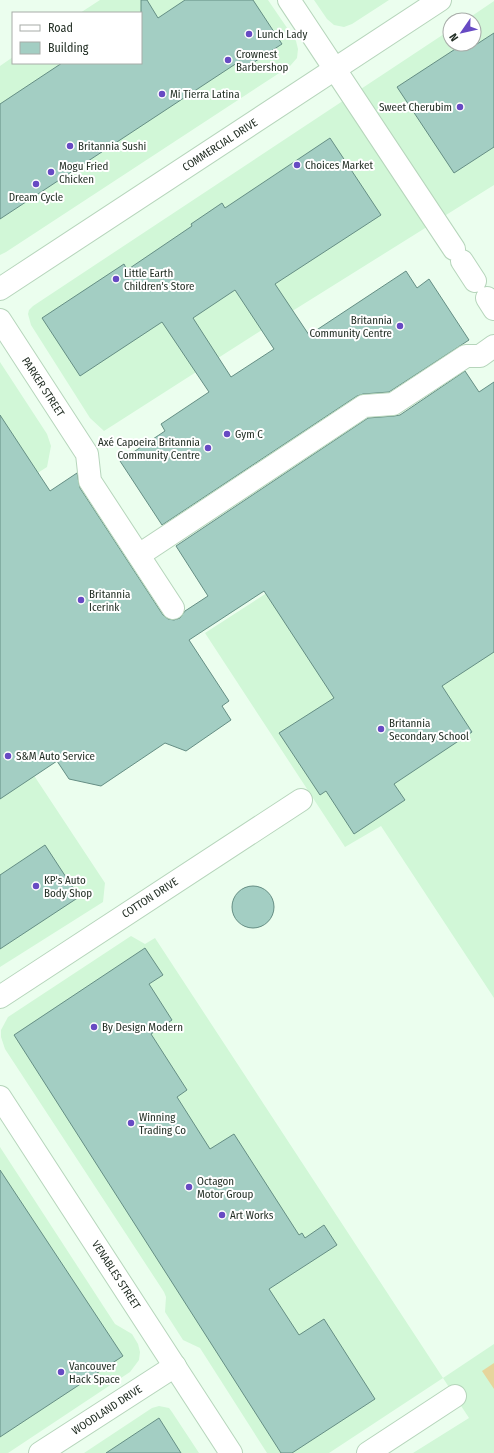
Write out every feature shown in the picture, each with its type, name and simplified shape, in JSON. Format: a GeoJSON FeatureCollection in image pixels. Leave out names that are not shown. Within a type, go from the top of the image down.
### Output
{"type":"FeatureCollection","features":[{"type":"Feature","properties":{"kind":"street"},"geometry":{"type":"LineString","coordinates":[[290,0],[485,296]]}},
{"type":"Feature","properties":{"kind":"street","name":"COMMERCIAL DRIVE"},"geometry":{"type":"LineString","coordinates":[[0,289],[440,0]]}},
{"type":"Feature","properties":{"kind":"street","name":"PARKER STREET"},"geometry":{"type":"LineString","coordinates":[[0,320],[87,454],[90,481],[139,555]]}},
{"type":"Feature","properties":{"kind":"street"},"geometry":{"type":"LineString","coordinates":[[173,608],[139,555],[364,406],[393,404],[466,356],[480,356],[494,346]]}},
{"type":"Feature","properties":{"kind":"street","name":"COTTON DRIVE"},"geometry":{"type":"LineString","coordinates":[[0,996],[301,800]]}},
{"type":"Feature","properties":{"kind":"street","name":"VENABLES STREET"},"geometry":{"type":"LineString","coordinates":[[0,1096],[231,1453]]}},
{"type":"Feature","properties":{"kind":"street","name":"WOODLAND DRIVE"},"geometry":{"type":"LineString","coordinates":[[40,1453],[175,1366]]}},
{"type":"Feature","properties":{"kind":"street"},"geometry":{"type":"LineString","coordinates":[[368,1453],[455,1396]]}},
{"type":"Feature","properties":{"kind":"shaded area"},"geometry":{"type":"Polygon","coordinates":[[[100,0],[268,0],[296,41],[298,49],[297,58],[290,66],[0,255],[0,66],[12,58],[12,64],[142,64],[142,12],[82,12],[100,0]]]}},
{"type":"Feature","properties":{"kind":"shaded area"},"geometry":{"type":"Polygon","coordinates":[[[314,0],[389,0],[352,24],[344,27],[334,25],[327,19],[314,0]]]}},
{"type":"Feature","properties":{"kind":"shaded area"},"geometry":{"type":"Polygon","coordinates":[[[494,1],[494,185],[104,431],[90,418],[31,325],[28,314],[29,310],[442,35],[442,52],[482,52],[482,12],[478,12],[494,1]]]}},
{"type":"Feature","properties":{"kind":"shaded area"},"geometry":{"type":"Polygon","coordinates":[[[0,362],[47,434],[51,446],[47,467],[0,497],[0,362]]]}},
{"type":"Feature","properties":{"kind":"shaded area","name":"Britannia Secondary School"},"geometry":{"type":"Polygon","coordinates":[[[449,475],[494,490],[494,998],[381,826],[345,847],[205,633],[449,475]]]}},
{"type":"Feature","properties":{"kind":"shaded area"},"geometry":{"type":"Polygon","coordinates":[[[0,724],[105,883],[103,902],[0,967],[0,724]]]}},
{"type":"Feature","properties":{"kind":"shaded area"},"geometry":{"type":"Polygon","coordinates":[[[131,936],[145,944],[155,938],[443,1378],[329,1453],[267,1453],[200,1348],[183,1340],[165,1312],[166,1297],[164,1292],[5,1049],[1,1037],[1,1030],[8,1017],[131,936]]]}},
{"type":"Feature","properties":{"kind":"shaded area"},"geometry":{"type":"Polygon","coordinates":[[[0,1147],[115,1324],[132,1334],[138,1344],[140,1352],[139,1360],[130,1372],[8,1453],[0,1453],[0,1147]]]}},
{"type":"Feature","properties":{"kind":"shaded area"},"geometry":{"type":"Polygon","coordinates":[[[494,1344],[494,1453],[413,1453],[469,1418],[443,1378],[494,1344]]]}},
{"type":"Feature","properties":{"kind":"shaded area"},"geometry":{"type":"Polygon","coordinates":[[[494,1363],[494,1389],[482,1371],[494,1363]]]}},
{"type":"Feature","properties":{"kind":"shaded area"},"geometry":{"type":"Polygon","coordinates":[[[159,1406],[169,1408],[199,1453],[84,1453],[152,1408],[159,1406]]]}},
{"type":"Feature","properties":{"kind":"building"},"geometry":{"type":"Polygon","coordinates":[[[141,0],[147,0],[158,18],[185,0],[253,0],[282,44],[245,68],[240,61],[0,219],[0,104],[60,64],[142,64],[141,0]]]}},
{"type":"Feature","properties":{"kind":"building"},"geometry":{"type":"Polygon","coordinates":[[[494,33],[494,147],[454,173],[397,87],[451,52],[482,52],[482,41],[494,33]]]}},
{"type":"Feature","properties":{"kind":"building"},"geometry":{"type":"Polygon","coordinates":[[[330,138],[381,215],[275,284],[309,335],[406,271],[417,288],[429,279],[469,340],[389,392],[363,394],[357,396],[162,525],[120,461],[165,431],[161,424],[209,392],[162,322],[80,376],[42,318],[124,264],[127,270],[192,226],[191,224],[222,203],[225,208],[330,138]],[[235,290],[193,318],[231,377],[274,349],[235,290]]]}},
{"type":"Feature","properties":{"kind":"building"},"geometry":{"type":"Polygon","coordinates":[[[465,371],[479,392],[494,382],[494,652],[442,686],[472,732],[394,784],[405,800],[354,834],[326,791],[320,795],[279,733],[334,698],[264,591],[189,640],[229,701],[222,706],[231,720],[186,751],[165,743],[101,786],[69,779],[57,761],[0,799],[0,415],[50,491],[77,473],[80,488],[163,615],[168,619],[174,620],[180,618],[185,611],[208,596],[176,546],[368,418],[400,415],[465,371]]]}},
{"type":"Feature","properties":{"kind":"building","name":"KP's Auto Body Shop"},"geometry":{"type":"Polygon","coordinates":[[[45,845],[79,897],[0,949],[0,875],[45,845]]]}},
{"type":"Feature","properties":{"kind":"building"},"geometry":{"type":"Polygon","coordinates":[[[249,886],[257,886],[268,892],[274,903],[274,911],[268,922],[257,928],[249,928],[238,922],[232,911],[232,903],[238,892],[249,886]]]}},
{"type":"Feature","properties":{"kind":"building"},"geometry":{"type":"Polygon","coordinates":[[[145,948],[163,975],[149,984],[172,1020],[151,1034],[187,1090],[177,1097],[210,1149],[234,1134],[299,1235],[302,1233],[305,1238],[324,1225],[337,1245],[269,1289],[299,1335],[324,1319],[375,1399],[292,1453],[281,1453],[14,1035],[145,948]]]}},
{"type":"Feature","properties":{"kind":"building"},"geometry":{"type":"Polygon","coordinates":[[[0,1170],[123,1356],[0,1437],[0,1170]]]}},
{"type":"Feature","properties":{"kind":"building"},"geometry":{"type":"Polygon","coordinates":[[[159,1418],[181,1453],[106,1453],[159,1418]]]}},
{"type":"Feature","properties":{"kind":"place","name":"Lunch Lady"},"geometry":{"type":"Point","coordinates":[249,34]}},
{"type":"Feature","properties":{"kind":"place","name":"Crownest Barbershop"},"geometry":{"type":"Point","coordinates":[228,60]}},
{"type":"Feature","properties":{"kind":"place","name":"Mi Tierra Latina"},"geometry":{"type":"Point","coordinates":[162,94]}},
{"type":"Feature","properties":{"kind":"place","name":"Sweet Cherubim"},"geometry":{"type":"Point","coordinates":[460,107]}},
{"type":"Feature","properties":{"kind":"place","name":"Britannia Sushi"},"geometry":{"type":"Point","coordinates":[70,146]}},
{"type":"Feature","properties":{"kind":"place","name":"Choices Market"},"geometry":{"type":"Point","coordinates":[297,165]}},
{"type":"Feature","properties":{"kind":"place","name":"Mogu Fried Chicken"},"geometry":{"type":"Point","coordinates":[51,172]}},
{"type":"Feature","properties":{"kind":"place","name":"Dream Cycle"},"geometry":{"type":"Point","coordinates":[36,184]}},
{"type":"Feature","properties":{"kind":"place","name":"Little Earth Children's Store"},"geometry":{"type":"Point","coordinates":[116,279]}},
{"type":"Feature","properties":{"kind":"place","name":"Britannia Community Centre"},"geometry":{"type":"Point","coordinates":[400,326]}},
{"type":"Feature","properties":{"kind":"place","name":"Gym C"},"geometry":{"type":"Point","coordinates":[227,434]}},
{"type":"Feature","properties":{"kind":"place","name":"Axé Capoeira Britannia Community Centre"},"geometry":{"type":"Point","coordinates":[208,448]}},
{"type":"Feature","properties":{"kind":"place","name":"Britannia Icerink"},"geometry":{"type":"Point","coordinates":[81,600]}},
{"type":"Feature","properties":{"kind":"place","name":"Britannia Secondary School"},"geometry":{"type":"Point","coordinates":[381,729]}},
{"type":"Feature","properties":{"kind":"place","name":"S&M Auto Service"},"geometry":{"type":"Point","coordinates":[8,756]}},
{"type":"Feature","properties":{"kind":"place","name":"KP's Auto Body Shop"},"geometry":{"type":"Point","coordinates":[36,886]}},
{"type":"Feature","properties":{"kind":"place","name":"By Design Modern"},"geometry":{"type":"Point","coordinates":[94,1027]}},
{"type":"Feature","properties":{"kind":"place","name":"Winning Trading Co"},"geometry":{"type":"Point","coordinates":[131,1123]}},
{"type":"Feature","properties":{"kind":"place","name":"Octagon Motor Group"},"geometry":{"type":"Point","coordinates":[189,1187]}},
{"type":"Feature","properties":{"kind":"place","name":"Art Works"},"geometry":{"type":"Point","coordinates":[222,1215]}},
{"type":"Feature","properties":{"kind":"place","name":"Vancouver Hack Space"},"geometry":{"type":"Point","coordinates":[61,1372]}}]}
